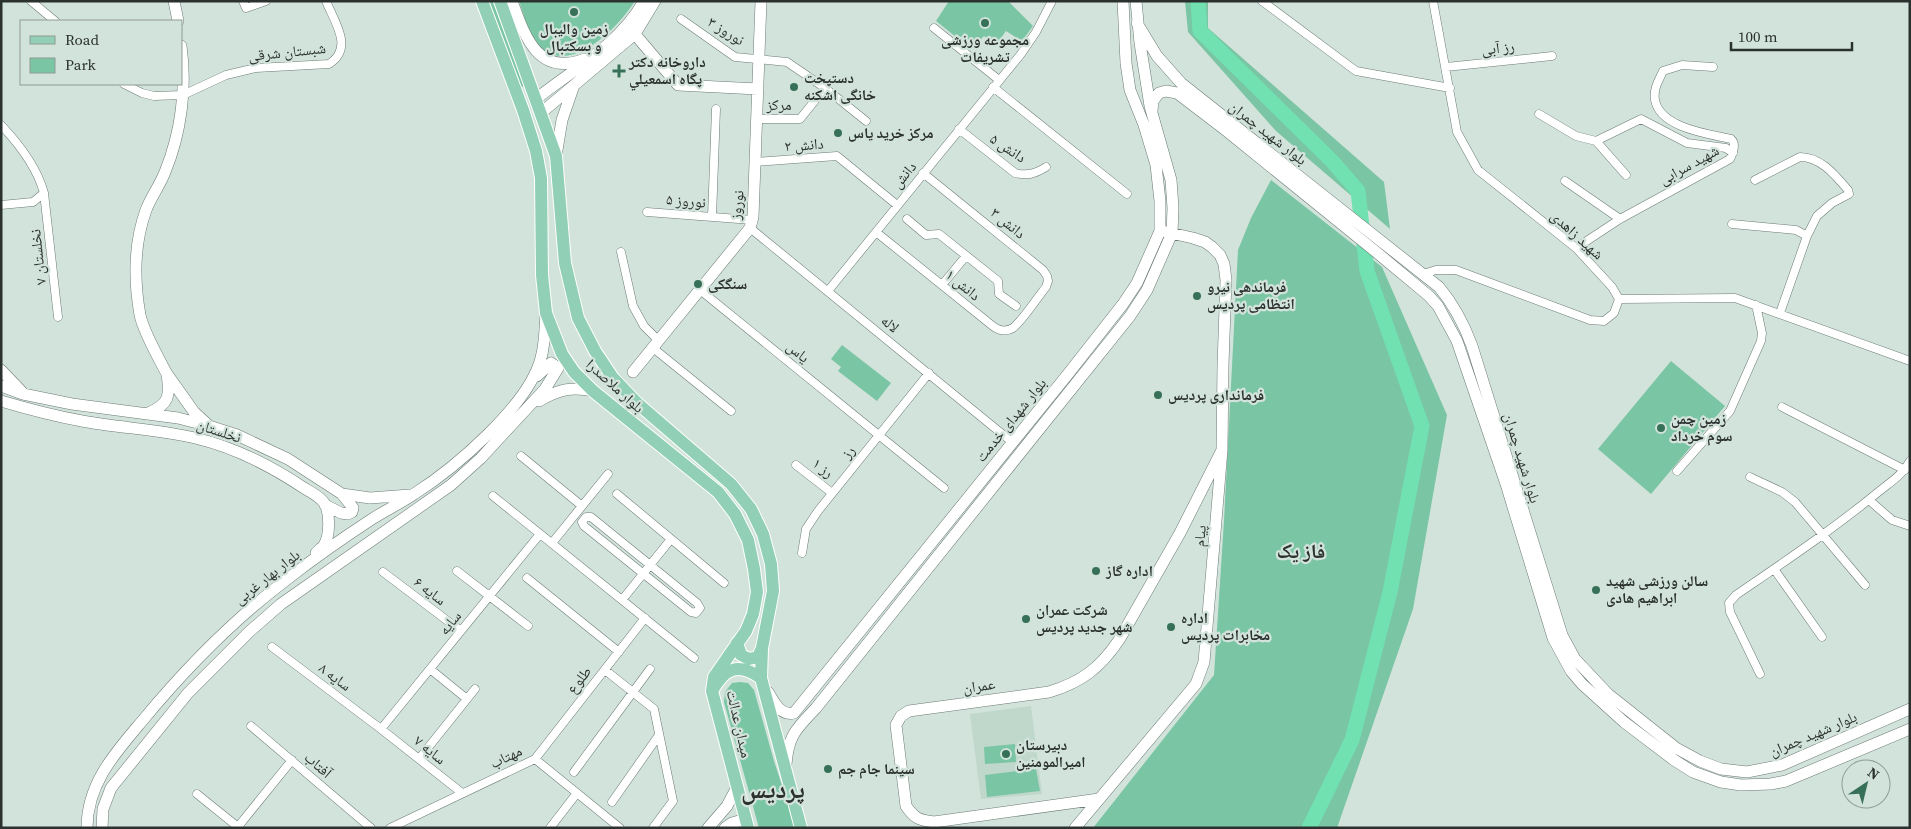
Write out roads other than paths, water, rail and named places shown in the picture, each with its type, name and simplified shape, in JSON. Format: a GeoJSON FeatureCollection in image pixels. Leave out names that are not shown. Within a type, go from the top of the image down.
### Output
{"type":"FeatureCollection","features":[{"type":"Feature","properties":{"kind":"main road"},"geometry":{"type":"LineString","coordinates":[[174,1],[178,20]]}},
{"type":"Feature","properties":{"kind":"main road","name":"بلوار ملاصدرا"},"geometry":{"type":"LineString","coordinates":[[500,1],[556,156],[561,234],[568,280],[578,318],[595,351],[613,378],[637,403],[731,484],[751,509],[763,534],[771,564],[773,591],[762,648],[761,678]]}},
{"type":"Feature","properties":{"kind":"main road"},"geometry":{"type":"LineString","coordinates":[[512,1],[530,45],[536,53],[544,58],[568,63],[596,55]]}},
{"type":"Feature","properties":{"kind":"main road"},"geometry":{"type":"LineString","coordinates":[[522,110],[632,30],[644,1]]}},
{"type":"Feature","properties":{"kind":"main road"},"geometry":{"type":"LineString","coordinates":[[527,124],[571,88],[632,30],[655,1]]}},
{"type":"Feature","properties":{"kind":"main road","name":"نوروز"},"geometry":{"type":"LineString","coordinates":[[634,372],[751,224],[761,1]]}},
{"type":"Feature","properties":{"kind":"main road","name":"بلوار شهدای خدمت"},"geometry":{"type":"LineString","coordinates":[[761,678],[774,704],[789,714],[794,713],[1123,304],[1137,283],[1160,231],[1159,180],[1150,144],[1137,107],[1144,91],[1126,63],[1124,1]]}},
{"type":"Feature","properties":{"kind":"main road"},"geometry":{"type":"LineString","coordinates":[[1136,1],[1137,23],[1144,61],[1144,91],[1153,101],[1151,108]]}},
{"type":"Feature","properties":{"kind":"main road","name":"بلوار ملاصدرا"},"geometry":{"type":"LineString","coordinates":[[482,3],[536,151],[541,178],[542,275],[546,312],[562,354],[574,372],[593,390],[718,492],[735,514],[748,540],[757,592],[753,614],[746,631],[714,677],[712,691]]}},
{"type":"Feature","properties":{"kind":"main road","name":"بلوار شهید چمران"},"geometry":{"type":"LineString","coordinates":[[1137,23],[1149,44],[1182,83],[1423,274],[1439,287],[1451,301],[1466,330],[1562,635],[1574,658],[1608,694],[1688,756],[1710,766],[1747,772],[1769,769],[1795,760],[1910,709]]}},
{"type":"Feature","properties":{"kind":"main road"},"geometry":{"type":"LineString","coordinates":[[632,30],[678,84],[758,90]]}},
{"type":"Feature","properties":{"kind":"main road"},"geometry":{"type":"LineString","coordinates":[[182,54],[183,95],[177,134],[165,172],[146,210],[137,249],[136,277],[141,317],[167,374],[189,406],[209,426]]}},
{"type":"Feature","properties":{"kind":"main road"},"geometry":{"type":"LineString","coordinates":[[1126,63],[1134,59],[1157,64],[1170,71]]}},
{"type":"Feature","properties":{"kind":"main road"},"geometry":{"type":"LineString","coordinates":[[556,156],[562,120],[571,88]]}},
{"type":"Feature","properties":{"kind":"main road"},"geometry":{"type":"LineString","coordinates":[[547,91],[544,98],[547,103],[550,104],[556,101]]}},
{"type":"Feature","properties":{"kind":"main road","name":"بلوار شهید چمران"},"geometry":{"type":"LineString","coordinates":[[1144,91],[1177,93],[1416,284],[1438,306],[1457,341],[1506,484],[1553,638],[1571,671],[1603,705],[1660,750],[1693,772],[1721,782],[1741,785],[1786,782],[1910,729]]}},
{"type":"Feature","properties":{"kind":"main road"},"geometry":{"type":"LineString","coordinates":[[1137,107],[1138,101],[1143,98],[1151,108]]}},
{"type":"Feature","properties":{"kind":"main road","name":"بلوار شهدای خدمت"},"geometry":{"type":"LineString","coordinates":[[786,770],[787,750],[796,729],[816,708],[1130,316],[1147,290],[1172,233],[1172,180],[1151,108]]}},
{"type":"Feature","properties":{"kind":"main road","name":"پیام"},"geometry":{"type":"LineString","coordinates":[[1075,828],[1196,684],[1201,673],[1206,647],[1222,450],[1222,365],[1226,282],[1224,264],[1220,255],[1205,242],[1160,231]]}},
{"type":"Feature","properties":{"kind":"main road"},"geometry":{"type":"LineString","coordinates":[[1416,284],[1423,274]]}},
{"type":"Feature","properties":{"kind":"main road"},"geometry":{"type":"LineString","coordinates":[[522,394],[533,378],[541,358],[546,312]]}},
{"type":"Feature","properties":{"kind":"main road","name":"بلوار بهار غربی"},"geometry":{"type":"LineString","coordinates":[[87,828],[88,806],[98,781],[122,746],[177,678],[230,626],[287,579],[372,519],[414,494],[442,474],[494,426],[545,367],[551,363],[555,364],[558,368],[557,372],[545,389],[481,458],[451,485],[282,604],[243,638],[188,693],[117,779],[107,795],[103,809],[102,828]]}},
{"type":"Feature","properties":{"kind":"main road"},"geometry":{"type":"LineString","coordinates":[[1,370],[23,394]]}},
{"type":"Feature","properties":{"kind":"main road"},"geometry":{"type":"LineString","coordinates":[[146,414],[159,408],[166,401],[169,392],[167,374]]}},
{"type":"Feature","properties":{"kind":"main road","name":"نخلستان"},"geometry":{"type":"LineString","coordinates":[[1,386],[23,394],[81,406],[178,418],[237,435],[288,459],[342,494],[353,508],[348,514],[340,513],[325,505],[318,497],[279,471],[230,448],[195,438],[83,422],[1,401]]}},
{"type":"Feature","properties":{"kind":"main road"},"geometry":{"type":"LineString","coordinates":[[529,406],[551,394],[568,388],[593,390]]}},
{"type":"Feature","properties":{"kind":"main road","name":"عمران"},"geometry":{"type":"LineString","coordinates":[[1099,799],[934,822],[922,820],[913,816],[906,806],[896,725],[901,716],[909,711],[1049,692],[1068,686],[1093,671],[1108,657],[1119,640],[1180,533],[1222,450]]}},
{"type":"Feature","properties":{"kind":"main road","name":"نخلستان"},"geometry":{"type":"LineString","coordinates":[[342,494],[370,498],[414,494]]}},
{"type":"Feature","properties":{"kind":"main road"},"geometry":{"type":"LineString","coordinates":[[287,579],[324,544],[328,534],[325,505]]}},
{"type":"Feature","properties":{"kind":"main road"},"geometry":{"type":"LineString","coordinates":[[737,643],[741,655],[749,659],[758,656],[762,648]]}},
{"type":"Feature","properties":{"kind":"main road","name":"میدان عدالت"},"geometry":{"type":"LineString","coordinates":[[747,824],[712,691],[720,678],[734,669],[751,671],[761,678]]}},
{"type":"Feature","properties":{"kind":"main road"},"geometry":{"type":"LineString","coordinates":[[761,678],[801,828]]}},
{"type":"Feature","properties":{"kind":"main road"},"geometry":{"type":"LineString","coordinates":[[708,828],[727,806],[737,787]]}},
{"type":"Feature","properties":{"kind":"main road"},"geometry":{"type":"LineString","coordinates":[[725,828],[732,822],[747,824]]}},
{"type":"Feature","properties":{"kind":"street"},"geometry":{"type":"LineString","coordinates":[[30,1],[54,20]]}},
{"type":"Feature","properties":{"kind":"street"},"geometry":{"type":"LineString","coordinates":[[243,1],[246,8],[266,1]]}},
{"type":"Feature","properties":{"kind":"street","name":"شبستان شرقی"},"geometry":{"type":"LineString","coordinates":[[183,95],[226,75],[256,68],[284,65],[316,66],[328,64],[335,60],[342,48],[341,39],[326,1]]}},
{"type":"Feature","properties":{"kind":"street","name":"دانش"},"geometry":{"type":"LineString","coordinates":[[828,291],[993,88],[1036,32],[1052,1]]}},
{"type":"Feature","properties":{"kind":"street"},"geometry":{"type":"LineString","coordinates":[[1262,1],[1356,71],[1450,88]]}},
{"type":"Feature","properties":{"kind":"street","name":"شهید زاهدی"},"geometry":{"type":"LineString","coordinates":[[1433,1],[1457,132],[1478,170],[1576,248],[1612,287],[1619,299]]}},
{"type":"Feature","properties":{"kind":"street","name":"نوروز ۳"},"geometry":{"type":"LineString","coordinates":[[681,19],[736,56],[787,62],[825,88]]}},
{"type":"Feature","properties":{"kind":"street"},"geometry":{"type":"LineString","coordinates":[[934,28],[999,80]]}},
{"type":"Feature","properties":{"kind":"street","name":"رز آبی"},"geometry":{"type":"LineString","coordinates":[[1446,67],[1552,56]]}},
{"type":"Feature","properties":{"kind":"street"},"geometry":{"type":"LineString","coordinates":[[1713,67],[1682,65],[1663,71],[1656,86],[1655,101],[1663,114],[1681,128],[1731,139],[1734,142],[1733,153]]}},
{"type":"Feature","properties":{"kind":"street"},"geometry":{"type":"LineString","coordinates":[[126,85],[154,96],[183,95]]}},
{"type":"Feature","properties":{"kind":"street"},"geometry":{"type":"LineString","coordinates":[[825,88],[866,121]]}},
{"type":"Feature","properties":{"kind":"street","name":"مرکز"},"geometry":{"type":"LineString","coordinates":[[757,119],[800,119],[825,88]]}},
{"type":"Feature","properties":{"kind":"street"},"geometry":{"type":"LineString","coordinates":[[993,88],[1127,194]]}},
{"type":"Feature","properties":{"kind":"street"},"geometry":{"type":"LineString","coordinates":[[712,217],[716,110]]}},
{"type":"Feature","properties":{"kind":"street"},"geometry":{"type":"LineString","coordinates":[[1539,114],[1576,136],[1596,141],[1626,175]]}},
{"type":"Feature","properties":{"kind":"street","name":"شهید سرابی"},"geometry":{"type":"LineString","coordinates":[[1576,248],[1620,219],[1730,159],[1733,153],[1726,148],[1687,143],[1641,119],[1596,141]]}},
{"type":"Feature","properties":{"kind":"street","name":"نخلستان ۷"},"geometry":{"type":"LineString","coordinates":[[1,125],[18,143],[35,169],[44,193],[58,317]]}},
{"type":"Feature","properties":{"kind":"street","name":"دانش ۵"},"geometry":{"type":"LineString","coordinates":[[959,129],[1015,173],[1025,175],[1038,172],[1046,167]]}},
{"type":"Feature","properties":{"kind":"street","name":"دانش ۲"},"geometry":{"type":"LineString","coordinates":[[755,162],[837,156],[897,205]]}},
{"type":"Feature","properties":{"kind":"street"},"geometry":{"type":"LineString","coordinates":[[1755,180],[1800,157],[1808,157],[1814,158],[1824,165],[1846,187],[1849,194],[1832,203],[1817,216],[1807,236],[1780,313]]}},
{"type":"Feature","properties":{"kind":"street","name":"دانش ۳"},"geometry":{"type":"LineString","coordinates":[[923,173],[1043,270],[1048,281],[1046,287],[1032,305]]}},
{"type":"Feature","properties":{"kind":"street"},"geometry":{"type":"LineString","coordinates":[[1564,181],[1620,219]]}},
{"type":"Feature","properties":{"kind":"street"},"geometry":{"type":"LineString","coordinates":[[1,205],[33,202],[44,193]]}},
{"type":"Feature","properties":{"kind":"street","name":"نوروز ۵"},"geometry":{"type":"LineString","coordinates":[[647,212],[712,217],[751,224]]}},
{"type":"Feature","properties":{"kind":"street"},"geometry":{"type":"LineString","coordinates":[[907,219],[926,235],[939,234],[998,281],[1000,294],[1016,306]]}},
{"type":"Feature","properties":{"kind":"street","name":"لاله"},"geometry":{"type":"LineString","coordinates":[[751,224],[828,291],[1012,442]]}},
{"type":"Feature","properties":{"kind":"street"},"geometry":{"type":"LineString","coordinates":[[1732,224],[1796,230],[1807,236]]}},
{"type":"Feature","properties":{"kind":"street","name":"دانش ۱"},"geometry":{"type":"LineString","coordinates":[[876,232],[1000,331],[1012,328],[1032,305]]}},
{"type":"Feature","properties":{"kind":"street"},"geometry":{"type":"LineString","coordinates":[[621,252],[633,306],[656,344],[731,411]]}},
{"type":"Feature","properties":{"kind":"street"},"geometry":{"type":"LineString","coordinates":[[942,285],[966,256]]}},
{"type":"Feature","properties":{"kind":"street"},"geometry":{"type":"LineString","coordinates":[[1423,274],[1436,270],[1456,270],[1590,320],[1604,321],[1614,313],[1619,299],[1735,298],[1910,361]]}},
{"type":"Feature","properties":{"kind":"street","name":"یاس"},"geometry":{"type":"LineString","coordinates":[[700,290],[944,488]]}},
{"type":"Feature","properties":{"kind":"street"},"geometry":{"type":"LineString","coordinates":[[1677,471],[1730,411],[1761,341],[1762,333],[1756,304]]}},
{"type":"Feature","properties":{"kind":"street","name":"رز"},"geometry":{"type":"LineString","coordinates":[[802,553],[806,529],[929,374]]}},
{"type":"Feature","properties":{"kind":"street"},"geometry":{"type":"LineString","coordinates":[[1782,407],[1905,470]]}},
{"type":"Feature","properties":{"kind":"street"},"geometry":{"type":"LineString","coordinates":[[521,456],[582,506]]}},
{"type":"Feature","properties":{"kind":"street"},"geometry":{"type":"LineString","coordinates":[[1760,674],[1730,612],[1729,604],[1736,595],[1823,535],[1869,500],[1905,470],[1910,461]]}},
{"type":"Feature","properties":{"kind":"street","name":"رز ۱"},"geometry":{"type":"LineString","coordinates":[[796,465],[832,494]]}},
{"type":"Feature","properties":{"kind":"street"},"geometry":{"type":"LineString","coordinates":[[552,543],[608,474]]}},
{"type":"Feature","properties":{"kind":"street"},"geometry":{"type":"LineString","coordinates":[[1750,476],[1782,492],[1795,502],[1865,585]]}},
{"type":"Feature","properties":{"kind":"street"},"geometry":{"type":"LineString","coordinates":[[617,494],[724,583]]}},
{"type":"Feature","properties":{"kind":"street"},"geometry":{"type":"LineString","coordinates":[[494,496],[694,658]]}},
{"type":"Feature","properties":{"kind":"street"},"geometry":{"type":"LineString","coordinates":[[1869,500],[1892,520],[1910,526]]}},
{"type":"Feature","properties":{"kind":"street"},"geometry":{"type":"LineString","coordinates":[[586,517],[591,517],[697,603],[700,608],[696,612],[691,612],[643,574],[584,526],[582,522],[586,517]]}},
{"type":"Feature","properties":{"kind":"street","name":"سایه"},"geometry":{"type":"LineString","coordinates":[[382,729],[540,534]]}},
{"type":"Feature","properties":{"kind":"street"},"geometry":{"type":"LineString","coordinates":[[622,600],[671,539]]}},
{"type":"Feature","properties":{"kind":"street"},"geometry":{"type":"LineString","coordinates":[[1774,568],[1822,637]]}},
{"type":"Feature","properties":{"kind":"street","name":"سایه ۶"},"geometry":{"type":"LineString","coordinates":[[383,572],[461,631]]}},
{"type":"Feature","properties":{"kind":"street"},"geometry":{"type":"LineString","coordinates":[[456,572],[528,626]]}},
{"type":"Feature","properties":{"kind":"street"},"geometry":{"type":"LineString","coordinates":[[527,578],[618,652]]}},
{"type":"Feature","properties":{"kind":"street","name":"طلوع"},"geometry":{"type":"LineString","coordinates":[[535,759],[645,618]]}},
{"type":"Feature","properties":{"kind":"street","name":"سایه ۸"},"geometry":{"type":"LineString","coordinates":[[272,647],[382,729]]}},
{"type":"Feature","properties":{"kind":"street"},"geometry":{"type":"LineString","coordinates":[[430,669],[467,699]]}},
{"type":"Feature","properties":{"kind":"street"},"geometry":{"type":"LineString","coordinates":[[574,772],[650,669]]}},
{"type":"Feature","properties":{"kind":"street"},"geometry":{"type":"LineString","coordinates":[[605,670],[654,709],[673,801],[653,828]]}},
{"type":"Feature","properties":{"kind":"street"},"geometry":{"type":"LineString","coordinates":[[419,759],[475,689]]}},
{"type":"Feature","properties":{"kind":"street"},"geometry":{"type":"LineString","coordinates":[[251,726],[292,760]]}},
{"type":"Feature","properties":{"kind":"street","name":"سایه ۷"},"geometry":{"type":"LineString","coordinates":[[382,729],[462,793]]}},
{"type":"Feature","properties":{"kind":"street"},"geometry":{"type":"LineString","coordinates":[[612,802],[659,735]]}},
{"type":"Feature","properties":{"kind":"street","name":"مهتاب"},"geometry":{"type":"LineString","coordinates":[[390,828],[535,759],[620,828]]}},
{"type":"Feature","properties":{"kind":"street","name":"آفتاب"},"geometry":{"type":"LineString","coordinates":[[237,827],[292,760],[371,828]]}},
{"type":"Feature","properties":{"kind":"street"},"geometry":{"type":"LineString","coordinates":[[550,828],[577,793]]}},
{"type":"Feature","properties":{"kind":"street"},"geometry":{"type":"LineString","coordinates":[[198,794],[237,827]]}},
{"type":"Feature","properties":{"kind":"waterway"},"geometry":{"type":"LineString","coordinates":[[1198,1],[1200,31],[1332,161],[1358,191],[1367,271],[1422,426],[1390,592],[1352,740],[1309,828]]}},
{"type":"Feature","properties":{"kind":"place","name":"زمین والیبال و بسکتبال"},"geometry":{"type":"Point","coordinates":[574,12]}},
{"type":"Feature","properties":{"kind":"place","name":"مجموعه ورزشی تشریفات"},"geometry":{"type":"Point","coordinates":[985,23]}},
{"type":"Feature","properties":{"kind":"place","name":"داروخانه دكتر پگاه اسمعيلي"},"geometry":{"type":"Point","coordinates":[619,71]}},
{"type":"Feature","properties":{"kind":"place","name":"دستپخت خانگی اشکنه"},"geometry":{"type":"Point","coordinates":[794,87]}},
{"type":"Feature","properties":{"kind":"place","name":"مرکز خرید یاس"},"geometry":{"type":"Point","coordinates":[838,133]}},
{"type":"Feature","properties":{"kind":"place","name":"سنگکی"},"geometry":{"type":"Point","coordinates":[698,284]}},
{"type":"Feature","properties":{"kind":"place","name":"فرماندهی نیرو انتظامی پردیس"},"geometry":{"type":"Point","coordinates":[1197,296]}},
{"type":"Feature","properties":{"kind":"place","name":"فرمانداری پردیس"},"geometry":{"type":"Point","coordinates":[1158,395]}},
{"type":"Feature","properties":{"kind":"place","name":"زمین چمن سوم خرداد"},"geometry":{"type":"Point","coordinates":[1661,428]}},
{"type":"Feature","properties":{"kind":"place","name":"اداره گاز"},"geometry":{"type":"Point","coordinates":[1096,571]}},
{"type":"Feature","properties":{"kind":"place","name":"سالن ورزشی شهید ابراهیم هادی"},"geometry":{"type":"Point","coordinates":[1596,590]}},
{"type":"Feature","properties":{"kind":"place","name":"شرکت عمران شهر جدید پردیس"},"geometry":{"type":"Point","coordinates":[1026,619]}},
{"type":"Feature","properties":{"kind":"place","name":"اداره مخابرات پردیس"},"geometry":{"type":"Point","coordinates":[1171,627]}},
{"type":"Feature","properties":{"kind":"place","name":"دبیرستان امیرالمومنین"},"geometry":{"type":"Point","coordinates":[1006,754]}},
{"type":"Feature","properties":{"kind":"place","name":"سینما جام جم"},"geometry":{"type":"Point","coordinates":[828,769]}},
{"type":"Feature","properties":{"kind":"district","name":"فاز یک"},"geometry":{"type":"Point","coordinates":[1301,551]}},
{"type":"Feature","properties":{"kind":"district","name":"پردیس"},"geometry":{"type":"Point","coordinates":[773,789]}}]}
